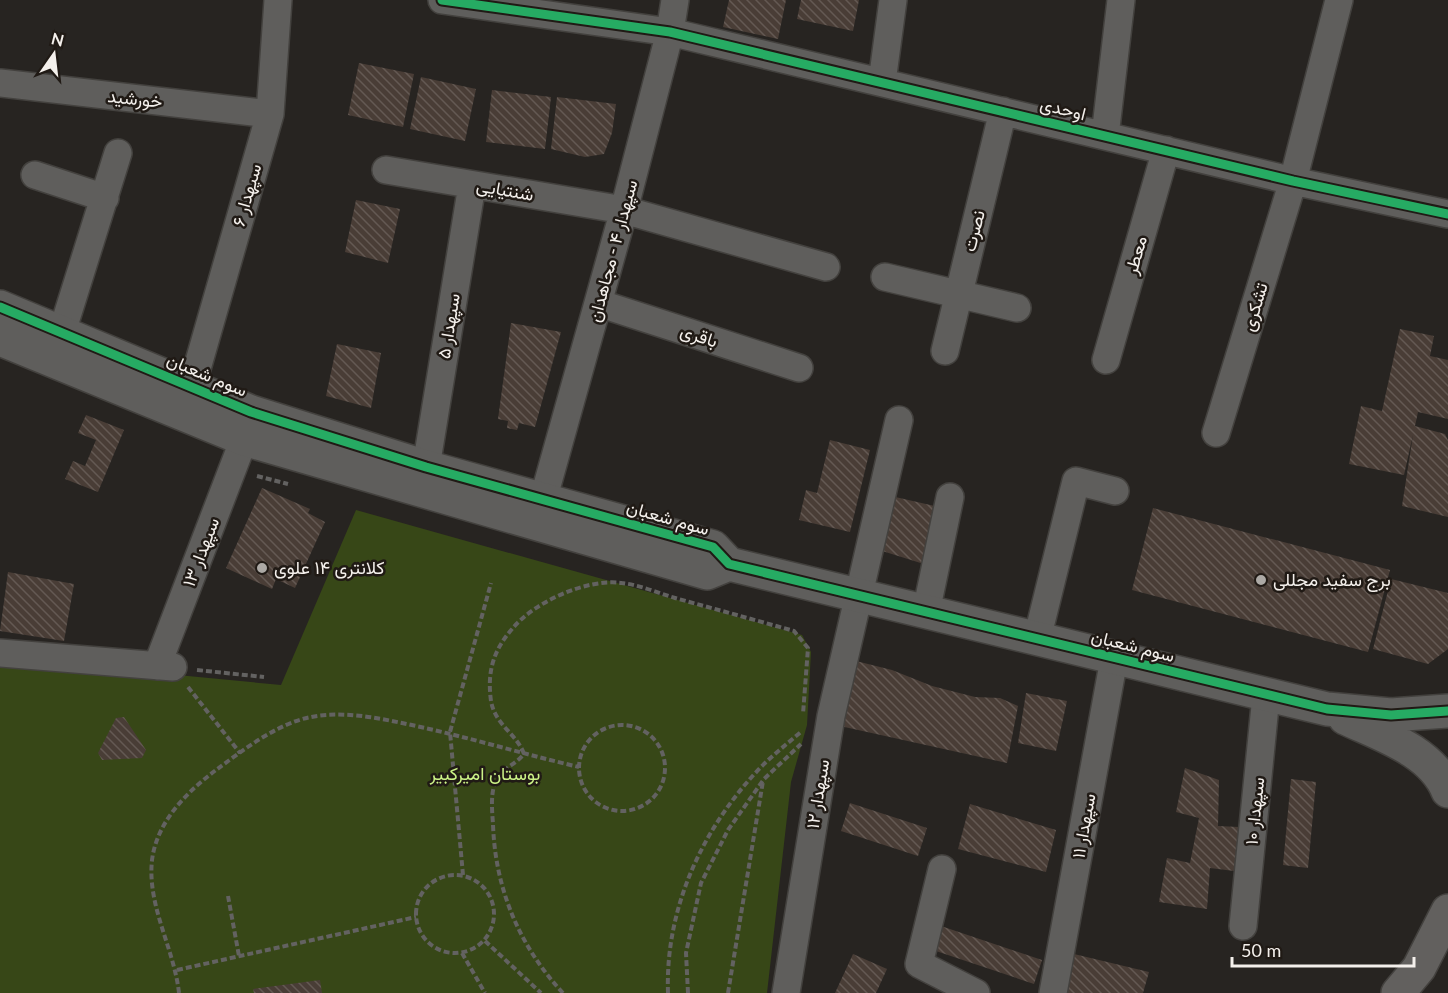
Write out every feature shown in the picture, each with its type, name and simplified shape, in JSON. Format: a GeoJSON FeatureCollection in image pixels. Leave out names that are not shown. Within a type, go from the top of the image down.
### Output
{"type":"FeatureCollection","features":[{"type":"Feature","properties":{"kind":"main road"},"geometry":{"type":"LineString","coordinates":[[1398,993],[1419,968],[1448,911]]}},
{"type":"Feature","properties":{"kind":"street","name":"سپهدار ۶"},"geometry":{"type":"LineString","coordinates":[[192,386],[270,114],[278,0]]}},
{"type":"Feature","properties":{"kind":"street","name":"اوحدی"},"geometry":{"type":"LineString","coordinates":[[442,0],[670,33],[1293,181],[1448,214]]}},
{"type":"Feature","properties":{"kind":"street","name":"سپهدار ۴ - مجاهدان"},"geometry":{"type":"LineString","coordinates":[[543,500],[624,210],[670,33],[675,0]]}},
{"type":"Feature","properties":{"kind":"street"},"geometry":{"type":"LineString","coordinates":[[882,82],[893,0]]}},
{"type":"Feature","properties":{"kind":"street"},"geometry":{"type":"LineString","coordinates":[[1105,136],[1121,0]]}},
{"type":"Feature","properties":{"kind":"street","name":"تشکری"},"geometry":{"type":"LineString","coordinates":[[1216,433],[1293,181],[1339,0]]}},
{"type":"Feature","properties":{"kind":"street","name":"خورشید"},"geometry":{"type":"LineString","coordinates":[[0,83],[270,114]]}},
{"type":"Feature","properties":{"kind":"street","name":"نصرت"},"geometry":{"type":"LineString","coordinates":[[945,351],[1004,111]]}},
{"type":"Feature","properties":{"kind":"street","name":"معطر"},"geometry":{"type":"LineString","coordinates":[[1106,360],[1166,150]]}},
{"type":"Feature","properties":{"kind":"street"},"geometry":{"type":"LineString","coordinates":[[62,332],[118,153]]}},
{"type":"Feature","properties":{"kind":"street","name":"شنتیایی"},"geometry":{"type":"LineString","coordinates":[[386,170],[624,210],[826,267]]}},
{"type":"Feature","properties":{"kind":"street"},"geometry":{"type":"LineString","coordinates":[[35,175],[105,198]]}},
{"type":"Feature","properties":{"kind":"street","name":"سپهدار ۵"},"geometry":{"type":"LineString","coordinates":[[426,467],[472,185]]}},
{"type":"Feature","properties":{"kind":"street"},"geometry":{"type":"LineString","coordinates":[[885,277],[1017,308]]}},
{"type":"Feature","properties":{"kind":"street","name":"باقری"},"geometry":{"type":"LineString","coordinates":[[598,303],[799,368]]}},
{"type":"Feature","properties":{"kind":"street","name":"سوم شعبان"},"geometry":{"type":"LineString","coordinates":[[0,307],[251,412],[426,467],[713,547],[729,564],[1327,709],[1391,715],[1448,711]]}},
{"type":"Feature","properties":{"kind":"street","name":"سوم شعبان"},"geometry":{"type":"LineString","coordinates":[[0,339],[244,439],[707,573],[729,564]]}},
{"type":"Feature","properties":{"kind":"street","name":"سپهدار ۱۲"},"geometry":{"type":"LineString","coordinates":[[786,993],[831,716],[899,420]]}},
{"type":"Feature","properties":{"kind":"street","name":"سپهدار ۱۳"},"geometry":{"type":"LineString","coordinates":[[165,667],[244,439]]}},
{"type":"Feature","properties":{"kind":"street"},"geometry":{"type":"LineString","coordinates":[[1037,639],[1076,481],[1115,491]]}},
{"type":"Feature","properties":{"kind":"street"},"geometry":{"type":"LineString","coordinates":[[926,612],[950,497]]}},
{"type":"Feature","properties":{"kind":"street"},"geometry":{"type":"LineString","coordinates":[[0,653],[165,667]]}},
{"type":"Feature","properties":{"kind":"street","name":"سپهدار ۱۱"},"geometry":{"type":"LineString","coordinates":[[1053,993],[1114,658]]}},
{"type":"Feature","properties":{"kind":"street","name":"سپهدار ۱۰"},"geometry":{"type":"LineString","coordinates":[[1243,926],[1266,696]]}},
{"type":"Feature","properties":{"kind":"street"},"geometry":{"type":"LineString","coordinates":[[1327,709],[1414,753],[1431,766],[1448,791]]}},
{"type":"Feature","properties":{"kind":"street"},"geometry":{"type":"LineString","coordinates":[[942,869],[919,964],[976,993]]}},
{"type":"Feature","properties":{"kind":"path"},"geometry":{"type":"LineString","coordinates":[[463,875],[450,732],[491,583]]}},
{"type":"Feature","properties":{"kind":"path"},"geometry":{"type":"LineString","coordinates":[[524,754],[520,744],[509,735],[496,717],[489,680],[490,667],[494,654],[515,625],[531,611],[551,599],[589,586],[621,583],[794,632],[808,648],[802,731],[748,781],[721,817],[699,855],[684,889],[672,930],[668,953],[668,993]]}},
{"type":"Feature","properties":{"kind":"path"},"geometry":{"type":"LineString","coordinates":[[165,667],[264,677]]}},
{"type":"Feature","properties":{"kind":"path"},"geometry":{"type":"LineString","coordinates":[[165,667],[240,753]]}},
{"type":"Feature","properties":{"kind":"path"},"geometry":{"type":"LineString","coordinates":[[179,993],[177,970],[153,897],[152,859],[166,820],[190,790],[240,753],[286,726],[310,717],[341,715],[380,718],[450,732],[524,754],[579,767]]}},
{"type":"Feature","properties":{"kind":"path"},"geometry":{"type":"LineString","coordinates":[[688,993],[686,953],[701,884],[728,830],[764,779],[831,716]]}},
{"type":"Feature","properties":{"kind":"path"},"geometry":{"type":"LineString","coordinates":[[623,726],[641,730],[651,736],[659,746],[665,770],[660,787],[649,802],[639,808],[620,811],[603,807],[592,800],[582,785],[579,767],[580,755],[594,735],[605,729],[623,726]]}},
{"type":"Feature","properties":{"kind":"path"},"geometry":{"type":"LineString","coordinates":[[524,754],[501,774],[493,791],[493,837],[498,876],[516,926],[538,962],[563,993]]}},
{"type":"Feature","properties":{"kind":"path"},"geometry":{"type":"LineString","coordinates":[[728,993],[764,779]]}},
{"type":"Feature","properties":{"kind":"path"},"geometry":{"type":"LineString","coordinates":[[451,875],[463,875],[484,886],[495,908],[495,919],[485,941],[462,953],[436,948],[419,929],[416,917],[422,894],[429,884],[451,875]]}},
{"type":"Feature","properties":{"kind":"path"},"geometry":{"type":"LineString","coordinates":[[228,896],[239,956]]}},
{"type":"Feature","properties":{"kind":"path"},"geometry":{"type":"LineString","coordinates":[[177,970],[416,917]]}},
{"type":"Feature","properties":{"kind":"path"},"geometry":{"type":"LineString","coordinates":[[485,941],[541,993]]}},
{"type":"Feature","properties":{"kind":"path"},"geometry":{"type":"LineString","coordinates":[[462,953],[485,993]]}},
{"type":"Feature","properties":{"kind":"green space","name":"بوستان امیرکبیر"},"geometry":{"type":"Polygon","coordinates":[[[356,510],[802,635],[811,652],[807,725],[791,782],[767,993],[0,993],[0,663],[146,672],[281,685],[356,510]]]}},
{"type":"Feature","properties":{"kind":"building"},"geometry":{"type":"Polygon","coordinates":[[[729,0],[786,0],[778,39],[723,27],[729,0]]]}},
{"type":"Feature","properties":{"kind":"building"},"geometry":{"type":"Polygon","coordinates":[[[801,0],[859,0],[853,31],[797,19],[801,0]]]}},
{"type":"Feature","properties":{"kind":"building"},"geometry":{"type":"Polygon","coordinates":[[[359,63],[414,74],[403,127],[348,115],[359,63]]]}},
{"type":"Feature","properties":{"kind":"building"},"geometry":{"type":"Polygon","coordinates":[[[421,77],[476,89],[465,141],[410,129],[421,77]]]}},
{"type":"Feature","properties":{"kind":"building"},"geometry":{"type":"Polygon","coordinates":[[[492,90],[551,97],[545,149],[486,142],[492,90]]]}},
{"type":"Feature","properties":{"kind":"building"},"geometry":{"type":"Polygon","coordinates":[[[557,97],[616,104],[612,133],[604,154],[585,157],[551,149],[557,97]]]}},
{"type":"Feature","properties":{"kind":"building"},"geometry":{"type":"Polygon","coordinates":[[[356,200],[400,209],[388,263],[345,252],[356,200]]]}},
{"type":"Feature","properties":{"kind":"building"},"geometry":{"type":"Polygon","coordinates":[[[511,323],[561,332],[535,427],[519,423],[517,430],[507,428],[508,421],[498,419],[511,323]]]}},
{"type":"Feature","properties":{"kind":"building"},"geometry":{"type":"Polygon","coordinates":[[[1400,329],[1434,336],[1430,356],[1448,360],[1448,419],[1418,412],[1415,426],[1445,434],[1448,440],[1448,517],[1402,506],[1413,435],[1404,475],[1349,464],[1361,406],[1382,411],[1400,329]]]}},
{"type":"Feature","properties":{"kind":"building"},"geometry":{"type":"Polygon","coordinates":[[[337,344],[381,353],[371,408],[326,396],[337,344]]]}},
{"type":"Feature","properties":{"kind":"building"},"geometry":{"type":"Polygon","coordinates":[[[86,415],[124,430],[98,492],[65,479],[73,461],[85,466],[96,440],[78,433],[86,415]]]}},
{"type":"Feature","properties":{"kind":"building"},"geometry":{"type":"Polygon","coordinates":[[[830,440],[870,450],[850,532],[799,520],[806,490],[817,493],[830,440]]]}},
{"type":"Feature","properties":{"kind":"building"},"geometry":{"type":"Polygon","coordinates":[[[262,488],[310,509],[308,513],[325,522],[295,588],[276,579],[272,589],[226,568],[262,488]]]}},
{"type":"Feature","properties":{"kind":"building"},"geometry":{"type":"Polygon","coordinates":[[[891,496],[939,507],[927,565],[879,550],[891,496]]]}},
{"type":"Feature","properties":{"kind":"building","name":"برج سفید مجللی"},"geometry":{"type":"Polygon","coordinates":[[[1153,508],[1390,570],[1368,652],[1132,590],[1153,508]]]}},
{"type":"Feature","properties":{"kind":"building"},"geometry":{"type":"Polygon","coordinates":[[[8,572],[74,584],[64,641],[0,631],[8,572]]]}},
{"type":"Feature","properties":{"kind":"building"},"geometry":{"type":"Polygon","coordinates":[[[1391,579],[1448,593],[1448,649],[1428,664],[1373,649],[1391,579]]]}},
{"type":"Feature","properties":{"kind":"building"},"geometry":{"type":"Polygon","coordinates":[[[848,659],[892,670],[932,686],[975,697],[1000,698],[1018,706],[1007,763],[840,726],[848,659]]]}},
{"type":"Feature","properties":{"kind":"building"},"geometry":{"type":"Polygon","coordinates":[[[1026,693],[1067,701],[1056,751],[1018,743],[1026,693]]]}},
{"type":"Feature","properties":{"kind":"building"},"geometry":{"type":"Polygon","coordinates":[[[124,717],[146,750],[142,758],[102,760],[98,753],[116,718],[124,717]]]}},
{"type":"Feature","properties":{"kind":"building"},"geometry":{"type":"Polygon","coordinates":[[[1185,768],[1219,780],[1218,826],[1239,827],[1234,871],[1210,868],[1207,909],[1159,902],[1167,858],[1190,863],[1199,818],[1176,812],[1185,768]]]}},
{"type":"Feature","properties":{"kind":"building"},"geometry":{"type":"Polygon","coordinates":[[[1291,779],[1316,782],[1308,868],[1283,865],[1291,779]]]}},
{"type":"Feature","properties":{"kind":"building"},"geometry":{"type":"Polygon","coordinates":[[[850,803],[927,828],[918,856],[841,831],[850,803]]]}},
{"type":"Feature","properties":{"kind":"building"},"geometry":{"type":"Polygon","coordinates":[[[970,804],[1056,830],[1046,872],[958,849],[970,804]]]}},
{"type":"Feature","properties":{"kind":"building"},"geometry":{"type":"Polygon","coordinates":[[[941,926],[1042,960],[1034,984],[933,950],[941,926]]]}},
{"type":"Feature","properties":{"kind":"building"},"geometry":{"type":"Polygon","coordinates":[[[853,954],[887,969],[876,993],[835,993],[853,954]]]}},
{"type":"Feature","properties":{"kind":"building"},"geometry":{"type":"Polygon","coordinates":[[[1074,954],[1149,972],[1143,993],[1066,993],[1074,954]]]}},
{"type":"Feature","properties":{"kind":"building"},"geometry":{"type":"Polygon","coordinates":[[[320,980],[322,993],[254,993],[253,989],[320,980]]]}},
{"type":"Feature","properties":{"kind":"cycle path"},"geometry":{"type":"LineString","coordinates":[[442,0],[670,32],[1293,181],[1448,214]]}},
{"type":"Feature","properties":{"kind":"cycle path"},"geometry":{"type":"LineString","coordinates":[[0,307],[251,412],[426,467],[713,547],[729,564],[1327,709],[1391,715],[1448,711]]}},
{"type":"Feature","properties":{"kind":"place","name":"کلانتری ۱۴ علوی"},"geometry":{"type":"Point","coordinates":[262,568]}},
{"type":"Feature","properties":{"kind":"place","name":"برج سفید مجللی"},"geometry":{"type":"Point","coordinates":[1261,580]}}]}
